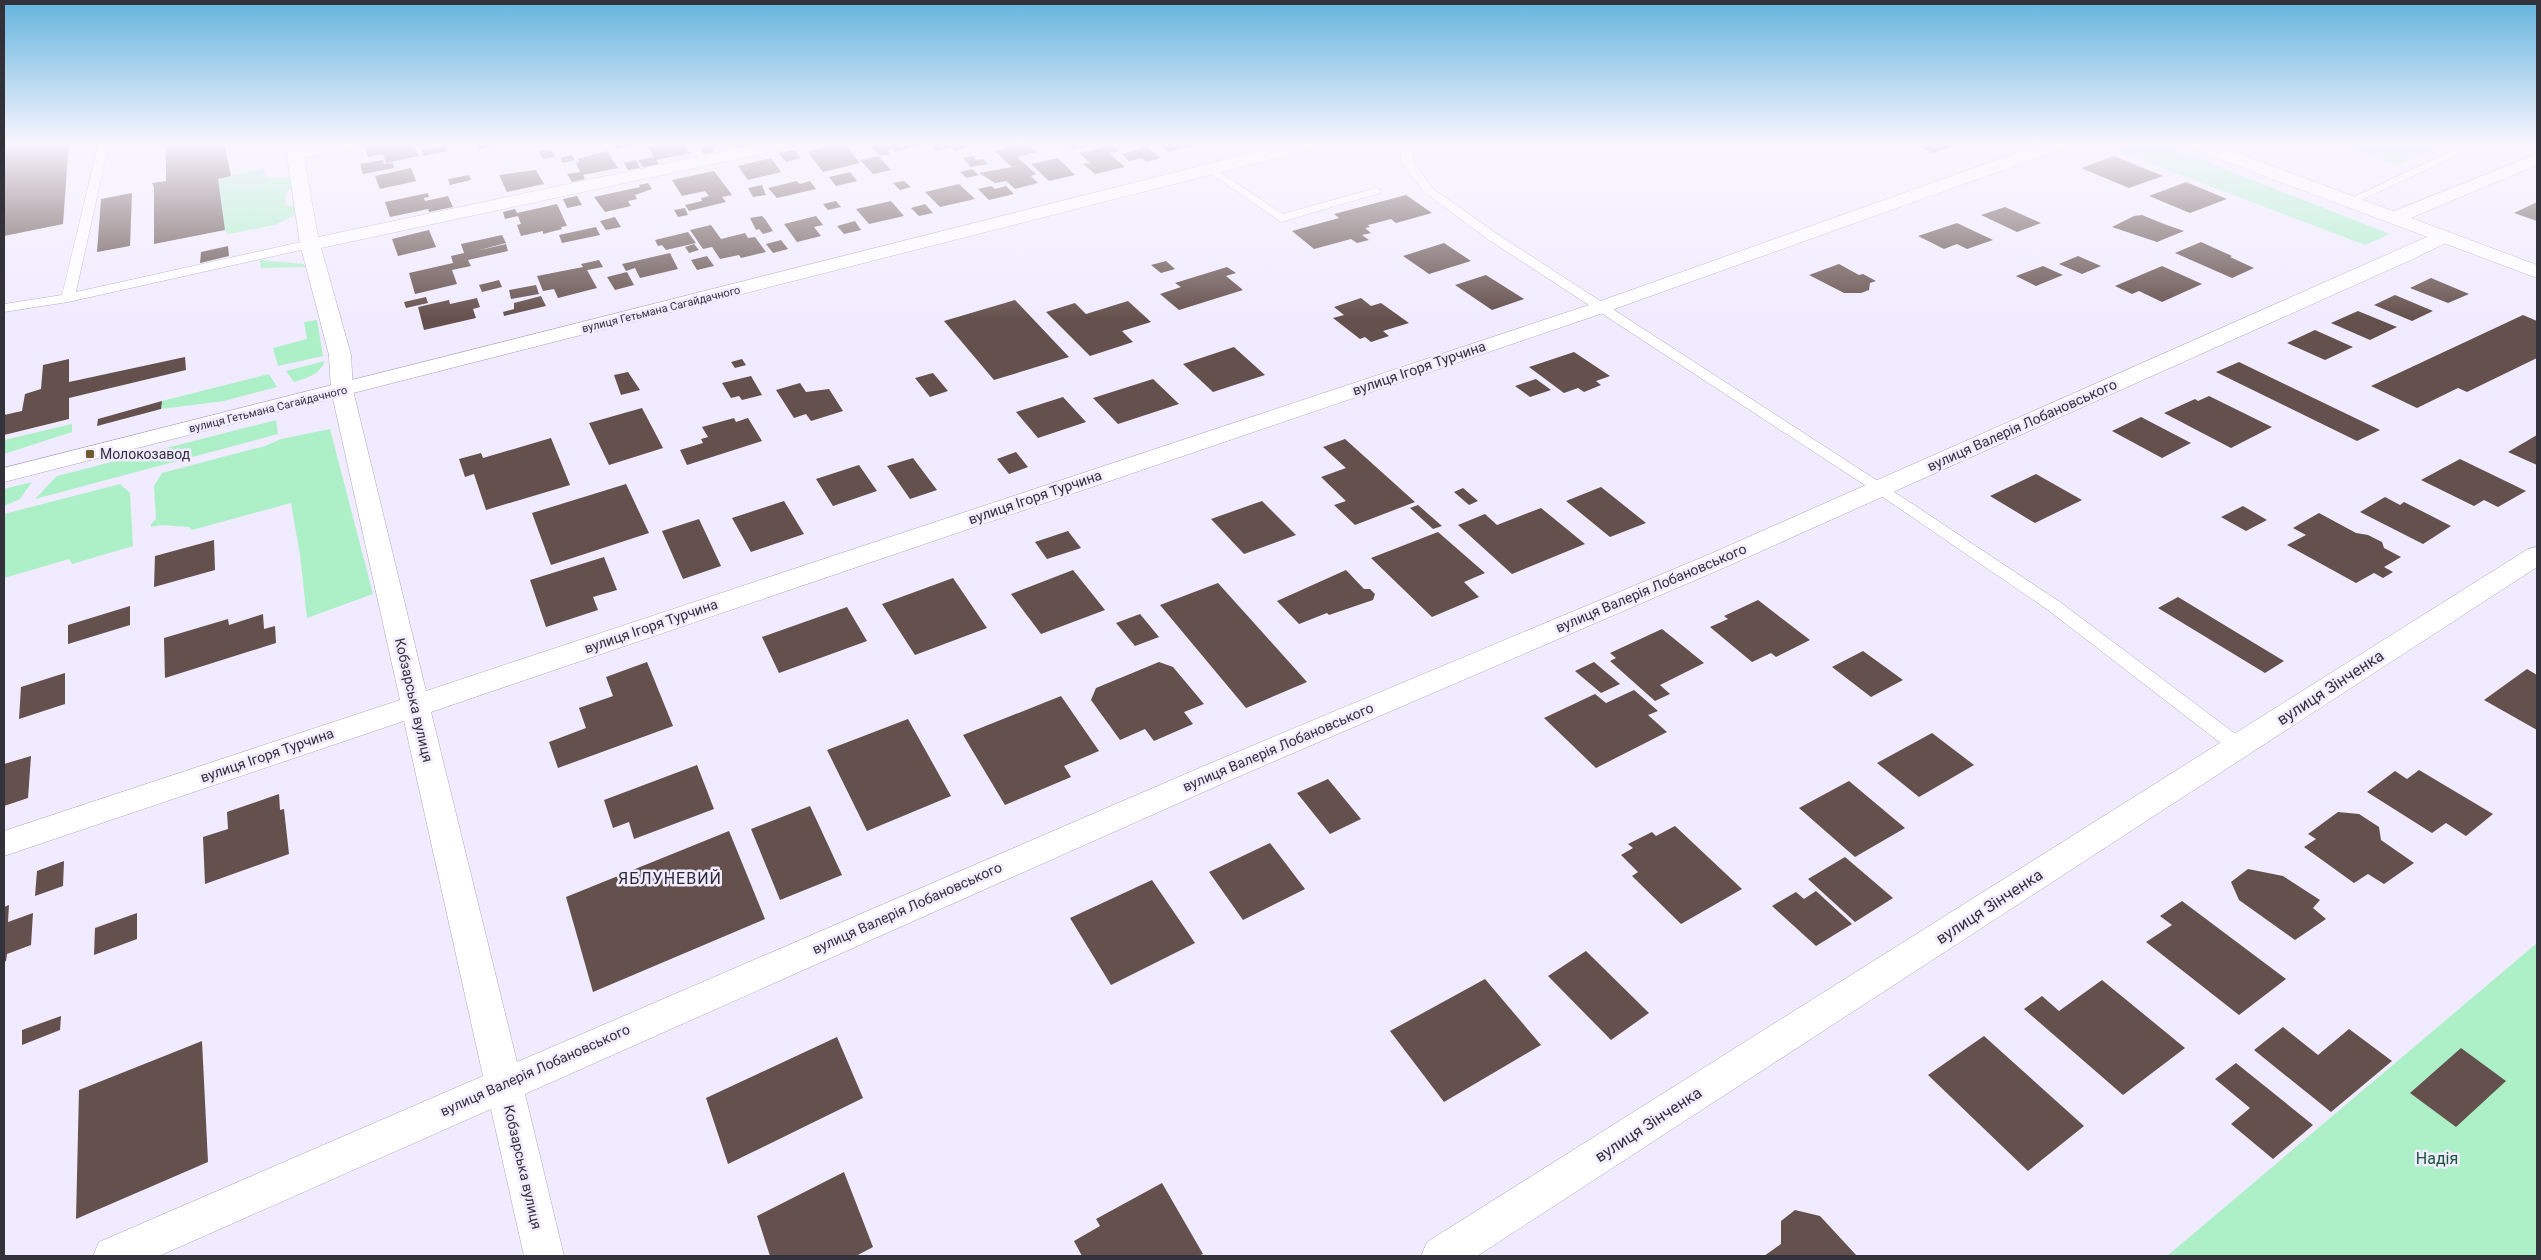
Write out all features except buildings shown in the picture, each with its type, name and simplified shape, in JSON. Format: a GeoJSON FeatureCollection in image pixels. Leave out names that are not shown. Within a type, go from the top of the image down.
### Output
{"type":"FeatureCollection","features":[{"type":"Feature","properties":{"kind":"street","name":"Кобзарська вулиця"},"geometry":{"type":"LineString","coordinates":[[303,201],[310,244],[340,355],[342,390],[544,1256]]}},
{"type":"Feature","properties":{"kind":"street"},"geometry":{"type":"LineString","coordinates":[[310,244],[515,201]]}},
{"type":"Feature","properties":{"kind":"street","name":"вулиця Гетьмана Сагайдачного"},"geometry":{"type":"LineString","coordinates":[[4,475],[1086,201]]}},
{"type":"Feature","properties":{"kind":"street","name":"вулиця Ігоря Турчина"},"geometry":{"type":"LineString","coordinates":[[4,844],[1599,308],[1899,201]]}},
{"type":"Feature","properties":{"kind":"street"},"geometry":{"type":"LineString","coordinates":[[2346,201],[2537,272]]}},
{"type":"Feature","properties":{"kind":"street"},"geometry":{"type":"LineString","coordinates":[[2394,218],[2436,201]]}},
{"type":"Feature","properties":{"kind":"street","name":"вулиця Валерія Лобановського"},"geometry":{"type":"LineString","coordinates":[[113,1256],[1215,774],[1710,564],[2443,237]]}},
{"type":"Feature","properties":{"kind":"street","name":"вулиця Зінченка"},"geometry":{"type":"LineString","coordinates":[[1441,1256],[2537,555]]}},
{"type":"Feature","properties":{"kind":"lane"},"geometry":{"type":"LineString","coordinates":[[68,298],[90,201]]}},
{"type":"Feature","properties":{"kind":"lane"},"geometry":{"type":"LineString","coordinates":[[1256,201],[1281,218],[1342,201]]}},
{"type":"Feature","properties":{"kind":"lane"},"geometry":{"type":"LineString","coordinates":[[1443,201],[1599,308],[1879,488],[2054,606],[2238,746]]}},
{"type":"Feature","properties":{"kind":"lane"},"geometry":{"type":"LineString","coordinates":[[4,308],[68,298],[310,244]]}},
{"type":"Feature","properties":{"kind":"green space"},"geometry":{"type":"Polygon","coordinates":[[[221,201],[285,201],[285,205],[300,208],[298,213],[275,225],[228,234],[225,230],[221,201]]]}},
{"type":"Feature","properties":{"kind":"green space"},"geometry":{"type":"Polygon","coordinates":[[[2248,201],[2305,201],[2390,234],[2365,245],[2248,201]]]}},
{"type":"Feature","properties":{"kind":"green space"},"geometry":{"type":"Polygon","coordinates":[[[260,260],[303,264],[306,267],[261,268],[260,260]]]}},
{"type":"Feature","properties":{"kind":"green space"},"geometry":{"type":"Polygon","coordinates":[[[317,320],[323,356],[278,366],[273,348],[307,339],[304,322],[317,320]]]}},
{"type":"Feature","properties":{"kind":"green space"},"geometry":{"type":"Polygon","coordinates":[[[325,361],[316,373],[294,382],[286,371],[325,361]]]}},
{"type":"Feature","properties":{"kind":"green space"},"geometry":{"type":"Polygon","coordinates":[[[269,374],[277,387],[224,401],[161,409],[162,401],[269,374]]]}},
{"type":"Feature","properties":{"kind":"green space"},"geometry":{"type":"Polygon","coordinates":[[[276,420],[278,434],[35,499],[57,476],[276,420]]]}},
{"type":"Feature","properties":{"kind":"green space"},"geometry":{"type":"Polygon","coordinates":[[[72,424],[72,432],[4,454],[4,440],[72,424]]]}},
{"type":"Feature","properties":{"kind":"green space"},"geometry":{"type":"Polygon","coordinates":[[[330,429],[373,594],[307,618],[300,555],[291,503],[192,530],[189,527],[161,525],[151,527],[151,524],[156,519],[154,486],[162,473],[265,446],[281,439],[330,429]]]}},
{"type":"Feature","properties":{"kind":"green space"},"geometry":{"type":"Polygon","coordinates":[[[32,482],[20,499],[4,506],[4,489],[32,482]]]}},
{"type":"Feature","properties":{"kind":"green space"},"geometry":{"type":"Polygon","coordinates":[[[120,484],[130,493],[133,546],[72,564],[69,559],[4,578],[4,514],[120,484]]]}},
{"type":"Feature","properties":{"kind":"green space","name":"Надія"},"geometry":{"type":"Polygon","coordinates":[[[2537,943],[2537,1256],[2167,1256],[2537,943]]]}},
{"type":"Feature","properties":{"kind":"place","name":"Молокозавод"},"geometry":{"type":"Point","coordinates":[90,454]}},
{"type":"Feature","properties":{"kind":"district","name":"ЯБЛУНЕВИЙ"},"geometry":{"type":"Point","coordinates":[670,878]}}]}
